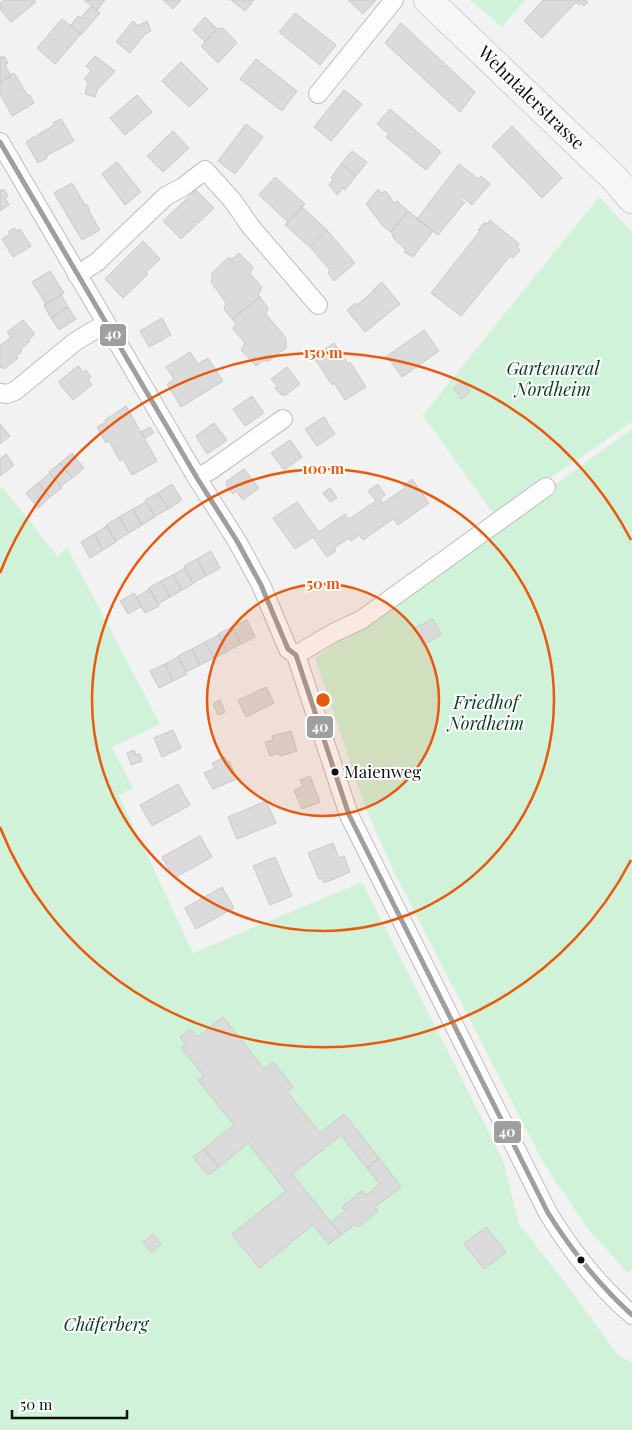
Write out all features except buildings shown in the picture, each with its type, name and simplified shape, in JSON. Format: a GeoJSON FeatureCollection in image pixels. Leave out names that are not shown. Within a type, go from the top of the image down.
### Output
{"type":"FeatureCollection","features":[{"type":"Feature","properties":{"kind":"main road","name":"Wehntalerstrasse"},"geometry":{"type":"LineString","coordinates":[[428,0],[607,171],[632,199]]}},
{"type":"Feature","properties":{"kind":"street"},"geometry":{"type":"LineString","coordinates":[[318,94],[394,0]]}},
{"type":"Feature","properties":{"kind":"street"},"geometry":{"type":"LineString","coordinates":[[0,142],[197,478],[241,548],[261,585],[288,649],[296,656],[349,815],[544,1205],[564,1240],[580,1262],[632,1315]]}},
{"type":"Feature","properties":{"kind":"street"},"geometry":{"type":"LineString","coordinates":[[77,275],[97,262],[166,196],[183,187],[205,170],[318,305]]}},
{"type":"Feature","properties":{"kind":"street"},"geometry":{"type":"LineString","coordinates":[[0,392],[7,394],[15,391],[76,341],[106,324]]}},
{"type":"Feature","properties":{"kind":"street"},"geometry":{"type":"LineString","coordinates":[[197,478],[283,419]]}},
{"type":"Feature","properties":{"kind":"street"},"geometry":{"type":"LineString","coordinates":[[296,656],[333,633],[361,620],[546,487]]}},
{"type":"Feature","properties":{"kind":"green space"},"geometry":{"type":"Polygon","coordinates":[[[470,0],[525,0],[502,27],[470,0]]]}},
{"type":"Feature","properties":{"kind":"green space","name":"Gartenareal Nordheim"},"geometry":{"type":"Polygon","coordinates":[[[599,197],[632,232],[632,422],[495,516],[423,415],[599,197]]]}},
{"type":"Feature","properties":{"kind":"green space","name":"Friedhof Nordheim"},"geometry":{"type":"Polygon","coordinates":[[[632,429],[632,1270],[628,1273],[587,1228],[544,1164],[393,870],[364,804],[315,658],[632,429]]]}},
{"type":"Feature","properties":{"kind":"green space","name":"Chäferberg"},"geometry":{"type":"Polygon","coordinates":[[[3,488],[58,557],[67,547],[160,724],[112,747],[133,788],[119,795],[193,953],[362,882],[503,1160],[519,1224],[564,1281],[617,1354],[632,1363],[632,1430],[0,1430],[0,489],[3,488]]]}},
{"type":"Feature","properties":{"kind":"transit line","name":"40"},"geometry":{"type":"LineString","coordinates":[[0,142],[197,478],[237,541],[261,585],[288,649],[296,655],[349,815],[548,1213],[587,1267],[608,1292],[632,1315]]}},
{"type":"Feature","properties":{"kind":"place","name":"Maienweg"},"geometry":{"type":"Point","coordinates":[335,772]}}]}
